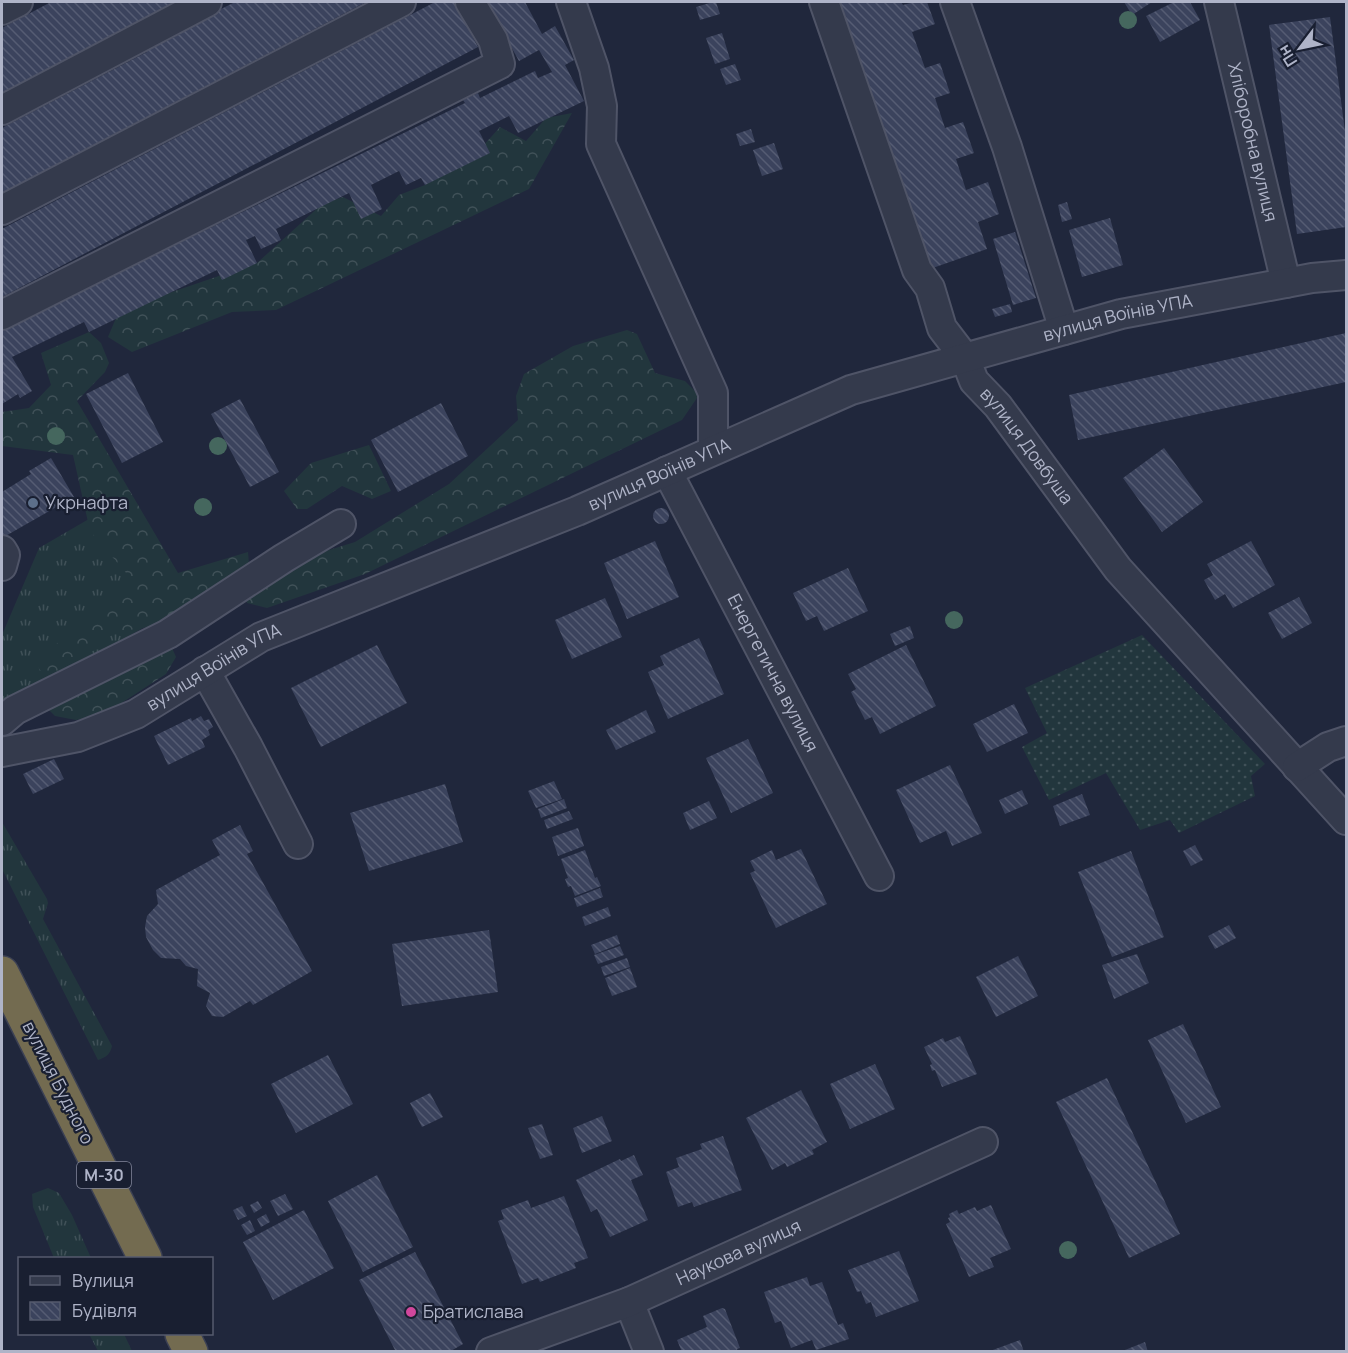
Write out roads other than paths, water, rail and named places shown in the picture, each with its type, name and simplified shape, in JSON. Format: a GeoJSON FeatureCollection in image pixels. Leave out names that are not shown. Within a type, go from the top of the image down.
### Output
{"type":"FeatureCollection","features":[{"type":"Feature","properties":{"kind":"highway","name":"вулиця Будного"},"geometry":{"type":"LineString","coordinates":[[2,973],[144,1257]]}},
{"type":"Feature","properties":{"kind":"highway"},"geometry":{"type":"LineString","coordinates":[[182,1335],[191,1352]]}},
{"type":"Feature","properties":{"kind":"street"},"geometry":{"type":"LineString","coordinates":[[2,10],[18,2]]}},
{"type":"Feature","properties":{"kind":"street"},"geometry":{"type":"LineString","coordinates":[[2,110],[207,2]]}},
{"type":"Feature","properties":{"kind":"street"},"geometry":{"type":"LineString","coordinates":[[2,210],[401,2]]}},
{"type":"Feature","properties":{"kind":"street"},"geometry":{"type":"LineString","coordinates":[[2,315],[500,64],[493,40],[470,2]]}},
{"type":"Feature","properties":{"kind":"street"},"geometry":{"type":"LineString","coordinates":[[571,2],[594,68],[602,106],[601,144],[713,393],[713,450]]}},
{"type":"Feature","properties":{"kind":"street","name":"вулиця Довбуша"},"geometry":{"type":"LineString","coordinates":[[824,2],[917,270],[930,288],[942,328],[965,358],[974,381],[998,406],[1118,569],[1297,768],[1347,820]]}},
{"type":"Feature","properties":{"kind":"street"},"geometry":{"type":"LineString","coordinates":[[955,2],[1007,147],[1065,330]]}},
{"type":"Feature","properties":{"kind":"street","name":"Хліборобна вулиця"},"geometry":{"type":"LineString","coordinates":[[1218,2],[1286,283]]}},
{"type":"Feature","properties":{"kind":"street","name":"вулиця Воїнів УПА"},"geometry":{"type":"LineString","coordinates":[[2,752],[78,737],[136,714],[261,637],[577,511],[851,390],[1121,314],[1312,278],[1347,275]]}},
{"type":"Feature","properties":{"kind":"street","name":"Енергетична вулиця"},"geometry":{"type":"LineString","coordinates":[[667,471],[879,876]]}},
{"type":"Feature","properties":{"kind":"street"},"geometry":{"type":"LineString","coordinates":[[2,721],[15,711],[168,634],[284,558],[341,524]]}},
{"type":"Feature","properties":{"kind":"street"},"geometry":{"type":"LineString","coordinates":[[2,550],[5,555],[2,566]]}},
{"type":"Feature","properties":{"kind":"street"},"geometry":{"type":"LineString","coordinates":[[205,671],[248,747],[298,844]]}},
{"type":"Feature","properties":{"kind":"street"},"geometry":{"type":"LineString","coordinates":[[1297,768],[1328,747],[1347,741]]}},
{"type":"Feature","properties":{"kind":"street","name":"Наукова вулиця"},"geometry":{"type":"LineString","coordinates":[[491,1352],[629,1302],[983,1142]]}},
{"type":"Feature","properties":{"kind":"street"},"geometry":{"type":"LineString","coordinates":[[629,1302],[649,1352]]}},
{"type":"Feature","properties":{"kind":"place","name":"Укрнафта"},"geometry":{"type":"Point","coordinates":[33,503]}},
{"type":"Feature","properties":{"kind":"place","name":"Братислава"},"geometry":{"type":"Point","coordinates":[411,1312]}}]}
